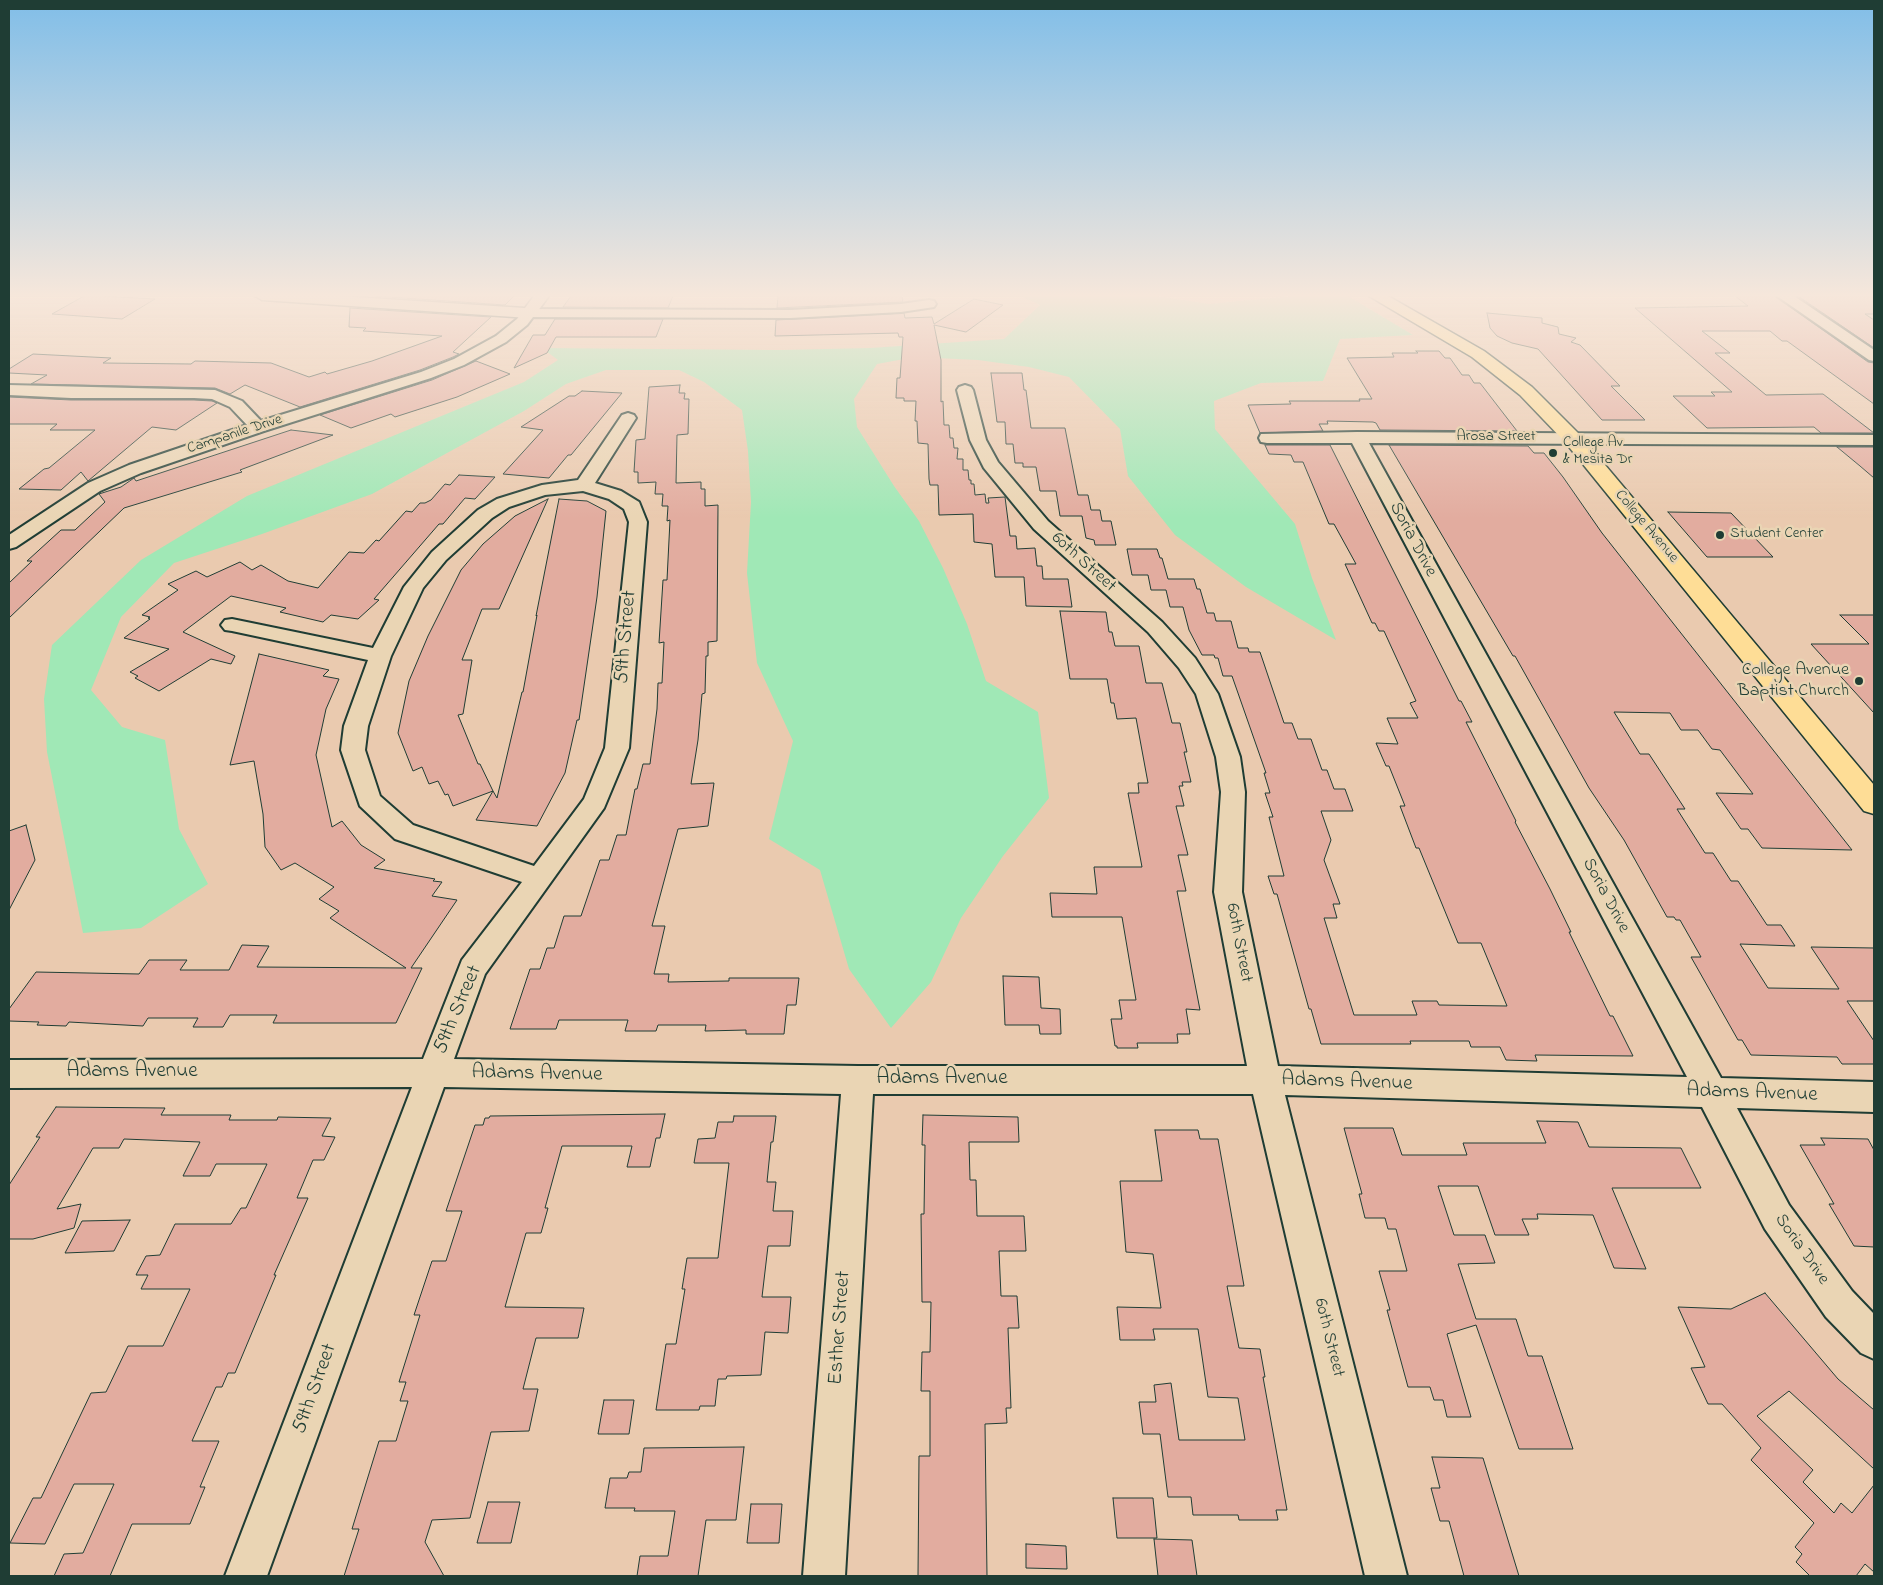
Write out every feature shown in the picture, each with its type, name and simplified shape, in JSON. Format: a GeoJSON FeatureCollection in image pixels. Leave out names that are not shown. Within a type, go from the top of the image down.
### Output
{"type":"FeatureCollection","features":[{"type":"Feature","properties":{"kind":"main road","name":"College Avenue"},"geometry":{"type":"LineString","coordinates":[[1499,370],[1526,391],[1572,438],[1874,804]]}},
{"type":"Feature","properties":{"kind":"street","name":"Campanile Drive"},"geometry":{"type":"LineString","coordinates":[[9,543],[94,487],[135,469],[258,427],[439,370]]}},
{"type":"Feature","properties":{"kind":"street"},"geometry":{"type":"LineString","coordinates":[[9,390],[215,395],[236,404],[258,427]]}},
{"type":"Feature","properties":{"kind":"street","name":"60th Street"},"geometry":{"type":"LineString","coordinates":[[965,390],[978,440],[990,464],[1041,526],[1155,627],[1187,662],[1206,694],[1228,757],[1233,792],[1228,892],[1265,1080],[1386,1576]]}},
{"type":"Feature","properties":{"kind":"street"},"geometry":{"type":"LineString","coordinates":[[540,878],[404,832],[370,800],[352,750],[356,726],[380,656],[414,587],[439,556],[485,514],[503,503],[542,490],[584,485],[628,418]]}},
{"type":"Feature","properties":{"kind":"street","name":"Soria Drive"},"geometry":{"type":"LineString","coordinates":[[1357,437],[1712,1092],[1777,1217],[1839,1304],[1874,1340]]}},
{"type":"Feature","properties":{"kind":"street","name":"Arosa Street"},"geometry":{"type":"LineString","coordinates":[[1267,438],[1874,440]]}},
{"type":"Feature","properties":{"kind":"street","name":"59th Street"},"geometry":{"type":"LineString","coordinates":[[246,1576],[472,969],[595,802],[617,748],[638,522],[632,506],[615,496],[584,485]]}},
{"type":"Feature","properties":{"kind":"street"},"geometry":{"type":"LineString","coordinates":[[232,625],[380,656]]}},
{"type":"Feature","properties":{"kind":"street","name":"Adams Avenue"},"geometry":{"type":"LineString","coordinates":[[9,1073],[433,1073],[858,1080],[1265,1080],[1874,1097]]}},
{"type":"Feature","properties":{"kind":"street","name":"Esther Street"},"geometry":{"type":"LineString","coordinates":[[824,1576],[858,1080]]}},
{"type":"Feature","properties":{"kind":"green space"},"geometry":{"type":"Polygon","coordinates":[[[543,370],[873,370],[854,399],[857,427],[894,486],[919,521],[943,568],[967,624],[986,681],[1038,712],[1049,798],[1003,856],[961,918],[931,982],[891,1028],[849,969],[820,870],[769,839],[793,741],[757,663],[747,573],[751,502],[748,451],[742,410],[704,382],[679,370],[606,370],[566,384],[524,411],[372,494],[262,534],[174,563],[121,617],[91,690],[122,727],[165,740],[179,829],[208,884],[141,928],[83,933],[47,752],[44,699],[52,645],[141,560],[247,496],[524,382],[543,370]]]}},
{"type":"Feature","properties":{"kind":"green space"},"geometry":{"type":"Polygon","coordinates":[[[1041,370],[1327,370],[1323,381],[1261,383],[1214,401],[1215,429],[1295,524],[1312,578],[1336,640],[1246,587],[1175,535],[1128,476],[1120,429],[1069,377],[1041,370]]]}},
{"type":"Feature","properties":{"kind":"building"},"geometry":{"type":"Polygon","coordinates":[[[9,370],[290,370],[309,377],[325,372],[327,374],[341,370],[420,370],[300,407],[245,385],[230,394],[215,388],[31,384],[47,375],[9,373],[9,370]]]}},
{"type":"Feature","properties":{"kind":"building"},"geometry":{"type":"Polygon","coordinates":[[[455,370],[499,370],[510,374],[457,397],[395,417],[391,414],[351,428],[320,415],[432,380],[455,370]]]}},
{"type":"Feature","properties":{"kind":"building"},"geometry":{"type":"Polygon","coordinates":[[[901,370],[941,370],[941,402],[943,401],[944,425],[949,425],[950,438],[953,438],[954,448],[958,448],[957,459],[963,459],[963,470],[968,470],[969,480],[971,480],[971,484],[974,484],[975,495],[985,494],[986,503],[989,503],[988,498],[1005,497],[1010,536],[1016,536],[1017,549],[1035,548],[1037,566],[1042,566],[1043,579],[1068,579],[1072,607],[1026,606],[1024,577],[995,577],[992,544],[974,542],[973,514],[939,515],[938,485],[930,485],[929,479],[928,444],[918,443],[917,421],[915,421],[916,401],[904,401],[904,398],[896,398],[897,378],[900,378],[901,370]]]}},
{"type":"Feature","properties":{"kind":"building"},"geometry":{"type":"Polygon","coordinates":[[[1354,370],[1458,370],[1462,375],[1469,375],[1474,383],[1480,383],[1517,431],[1380,430],[1376,423],[1373,422],[1327,421],[1328,424],[1319,424],[1323,431],[1260,433],[1248,405],[1291,404],[1289,401],[1360,401],[1359,399],[1372,399],[1354,370]]]}},
{"type":"Feature","properties":{"kind":"building"},"geometry":{"type":"Polygon","coordinates":[[[1557,370],[1604,370],[1620,386],[1611,386],[1645,420],[1602,420],[1557,370]]]}},
{"type":"Feature","properties":{"kind":"building"},"geometry":{"type":"Polygon","coordinates":[[[1707,370],[1736,370],[1766,395],[1823,394],[1874,433],[1821,433],[1814,427],[1707,428],[1673,396],[1715,396],[1711,392],[1732,392],[1707,370]]]}},
{"type":"Feature","properties":{"kind":"building"},"geometry":{"type":"Polygon","coordinates":[[[1827,370],[1874,370],[1874,404],[1827,370]]]}},
{"type":"Feature","properties":{"kind":"building"},"geometry":{"type":"Polygon","coordinates":[[[991,373],[1022,373],[1031,428],[1065,428],[1078,495],[1088,495],[1091,510],[1100,510],[1102,521],[1111,521],[1116,545],[1095,545],[1094,540],[1086,538],[1082,516],[1060,516],[1056,491],[1040,491],[1036,467],[1023,467],[1023,463],[1015,463],[1013,444],[1006,444],[1005,422],[997,422],[991,373]]]}},
{"type":"Feature","properties":{"kind":"building"},"geometry":{"type":"Polygon","coordinates":[[[680,385],[679,393],[685,393],[684,399],[689,399],[688,434],[677,435],[676,483],[701,482],[701,489],[705,489],[705,506],[718,505],[717,641],[708,642],[705,693],[702,694],[698,740],[691,784],[714,783],[708,826],[678,829],[652,926],[665,926],[654,974],[669,974],[668,982],[729,981],[729,978],[799,978],[796,1005],[787,1005],[784,1034],[746,1034],[746,1030],[705,1031],[706,1025],[658,1025],[656,1031],[625,1031],[628,1020],[559,1020],[556,1029],[510,1029],[530,969],[540,969],[547,948],[554,948],[564,916],[581,916],[600,860],[609,860],[617,835],[626,835],[635,789],[637,789],[643,764],[650,764],[657,709],[658,683],[662,683],[664,642],[659,643],[663,580],[667,580],[670,520],[667,521],[668,506],[662,506],[663,494],[655,494],[656,482],[638,483],[638,472],[634,472],[636,440],[645,439],[649,387],[680,385]]]}},
{"type":"Feature","properties":{"kind":"building"},"geometry":{"type":"Polygon","coordinates":[[[582,391],[622,393],[571,455],[568,455],[549,478],[503,474],[543,430],[521,427],[569,396],[575,396],[582,391]]]}},
{"type":"Feature","properties":{"kind":"building"},"geometry":{"type":"Polygon","coordinates":[[[9,397],[71,400],[194,400],[217,403],[176,430],[152,427],[88,481],[81,472],[61,490],[19,489],[44,469],[49,468],[95,430],[50,430],[57,424],[9,424],[9,397]]]}},
{"type":"Feature","properties":{"kind":"building"},"geometry":{"type":"Polygon","coordinates":[[[291,430],[333,435],[240,470],[242,472],[124,508],[9,618],[9,583],[32,561],[27,561],[61,530],[75,530],[105,502],[99,494],[121,487],[134,478],[136,481],[291,430]]]}},
{"type":"Feature","properties":{"kind":"building"},"geometry":{"type":"Polygon","coordinates":[[[1265,445],[1330,445],[1459,701],[1461,701],[1472,722],[1466,722],[1550,889],[1610,1016],[1613,1016],[1633,1056],[1535,1055],[1537,1061],[1506,1060],[1500,1047],[1471,1047],[1469,1041],[1410,1041],[1411,1044],[1321,1044],[1311,1009],[1309,1009],[1277,894],[1274,894],[1268,876],[1284,876],[1269,817],[1273,817],[1265,793],[1270,793],[1264,773],[1266,773],[1232,676],[1223,676],[1218,658],[1215,658],[1214,655],[1202,655],[1189,630],[1183,607],[1170,607],[1166,590],[1151,590],[1148,575],[1132,575],[1127,549],[1157,549],[1160,558],[1162,558],[1168,579],[1194,579],[1197,589],[1200,589],[1207,613],[1214,613],[1216,621],[1231,621],[1238,648],[1248,648],[1249,652],[1260,652],[1284,723],[1292,723],[1298,739],[1311,739],[1322,770],[1327,770],[1334,789],[1345,789],[1353,811],[1321,811],[1331,840],[1324,860],[1340,904],[1333,904],[1337,918],[1324,918],[1354,1015],[1417,1015],[1412,1001],[1437,1001],[1439,1005],[1507,1006],[1481,943],[1458,943],[1419,848],[1416,848],[1400,806],[1405,806],[1389,766],[1386,766],[1376,743],[1398,744],[1387,718],[1418,718],[1410,703],[1416,701],[1384,631],[1379,631],[1375,623],[1372,623],[1345,564],[1356,564],[1334,524],[1329,524],[1303,462],[1294,462],[1291,455],[1269,454],[1265,445]]]}},
{"type":"Feature","properties":{"kind":"building"},"geometry":{"type":"Polygon","coordinates":[[[1389,445],[1528,446],[1534,453],[1544,453],[1563,477],[1602,533],[1852,850],[1762,848],[1748,829],[1741,829],[1716,793],[1753,794],[1720,750],[1712,749],[1698,730],[1681,730],[1670,713],[1614,712],[1640,754],[1649,754],[1685,809],[1677,809],[1705,853],[1713,853],[1731,881],[1738,881],[1767,925],[1781,925],[1795,946],[1740,944],[1768,988],[1839,989],[1811,947],[1874,948],[1874,1001],[1847,1001],[1874,1041],[1874,1064],[1842,1064],[1837,1057],[1751,1055],[1742,1040],[1738,1040],[1691,957],[1701,957],[1680,920],[1676,920],[1674,917],[1667,917],[1624,840],[1589,788],[1515,656],[1513,656],[1389,445]]]}},
{"type":"Feature","properties":{"kind":"building"},"geometry":{"type":"Polygon","coordinates":[[[1837,447],[1874,447],[1874,478],[1860,466],[1837,447]]]}},
{"type":"Feature","properties":{"kind":"building"},"geometry":{"type":"Polygon","coordinates":[[[459,475],[495,477],[475,499],[465,498],[443,524],[439,524],[374,599],[379,600],[358,619],[331,615],[323,622],[280,612],[286,608],[231,596],[183,632],[235,656],[231,664],[211,659],[159,691],[135,678],[138,676],[130,672],[169,649],[124,638],[150,619],[148,618],[150,617],[142,615],[178,590],[168,584],[196,571],[207,577],[240,562],[252,570],[261,565],[288,581],[318,588],[349,552],[364,553],[376,540],[379,541],[406,511],[412,512],[420,503],[431,500],[445,484],[450,485],[459,475]]]}},
{"type":"Feature","properties":{"kind":"building"},"geometry":{"type":"Polygon","coordinates":[[[548,499],[499,609],[482,609],[462,660],[472,660],[463,714],[458,715],[478,764],[480,764],[493,791],[453,806],[448,794],[445,795],[438,781],[429,784],[422,767],[413,771],[398,733],[409,681],[428,636],[461,570],[483,544],[515,516],[548,499]]]}},
{"type":"Feature","properties":{"kind":"building"},"geometry":{"type":"Polygon","coordinates":[[[559,499],[587,501],[606,511],[597,597],[579,720],[577,720],[565,773],[537,826],[476,820],[493,791],[497,798],[523,692],[559,499]]]}},
{"type":"Feature","properties":{"kind":"building","name":"Student Center"},"geometry":{"type":"Polygon","coordinates":[[[1668,512],[1731,513],[1773,557],[1707,557],[1668,512]]]}},
{"type":"Feature","properties":{"kind":"building"},"geometry":{"type":"Polygon","coordinates":[[[1060,611],[1106,612],[1109,632],[1112,632],[1115,646],[1139,646],[1146,683],[1162,683],[1172,723],[1180,723],[1187,752],[1184,752],[1191,782],[1182,782],[1183,786],[1179,786],[1184,806],[1176,806],[1188,855],[1178,855],[1186,891],[1177,891],[1200,1010],[1186,1009],[1190,1034],[1177,1034],[1178,1043],[1137,1043],[1138,1048],[1117,1048],[1115,1046],[1111,1019],[1122,1019],[1119,1000],[1136,1000],[1122,917],[1052,917],[1050,893],[1097,894],[1094,867],[1142,867],[1128,793],[1139,793],[1138,783],[1148,783],[1136,718],[1117,719],[1114,703],[1111,703],[1107,679],[1070,679],[1060,611]]]}},
{"type":"Feature","properties":{"kind":"building","name":"College Avenue Baptist Church"},"geometry":{"type":"Polygon","coordinates":[[[1840,615],[1874,615],[1874,713],[1811,644],[1869,644],[1840,615]]]}},
{"type":"Feature","properties":{"kind":"building"},"geometry":{"type":"Polygon","coordinates":[[[259,654],[329,670],[323,676],[339,679],[326,709],[316,755],[332,827],[342,821],[361,845],[385,860],[374,868],[435,879],[433,881],[442,882],[432,896],[457,900],[411,968],[422,968],[396,1023],[273,1023],[277,1015],[230,1015],[223,1027],[193,1027],[198,1018],[148,1018],[143,1026],[69,1022],[66,1026],[37,1025],[39,1022],[9,1021],[9,1009],[36,972],[139,974],[149,960],[187,960],[180,970],[229,970],[242,945],[269,946],[257,967],[406,968],[330,918],[339,911],[319,899],[334,887],[295,863],[281,870],[265,847],[263,814],[254,761],[230,765],[259,654]]]}},
{"type":"Feature","properties":{"kind":"building"},"geometry":{"type":"Polygon","coordinates":[[[26,825],[35,860],[9,910],[9,831],[26,825]]]}},
{"type":"Feature","properties":{"kind":"building"},"geometry":{"type":"Polygon","coordinates":[[[1003,976],[1039,977],[1041,1008],[1060,1009],[1061,1034],[1040,1034],[1039,1025],[1005,1025],[1003,976]]]}},
{"type":"Feature","properties":{"kind":"building"},"geometry":{"type":"Polygon","coordinates":[[[56,1107],[165,1108],[161,1115],[231,1115],[229,1120],[277,1120],[278,1117],[331,1118],[322,1136],[335,1137],[324,1160],[313,1160],[297,1198],[308,1198],[274,1275],[276,1275],[235,1373],[228,1373],[222,1387],[216,1387],[192,1441],[219,1441],[200,1487],[205,1487],[190,1524],[132,1524],[110,1576],[54,1576],[64,1554],[83,1553],[114,1484],[74,1484],[45,1544],[10,1543],[33,1498],[41,1498],[91,1393],[106,1392],[128,1346],[163,1346],[190,1289],[141,1289],[148,1275],[136,1275],[146,1256],[160,1255],[175,1224],[231,1224],[241,1208],[246,1208],[267,1164],[216,1164],[210,1176],[183,1176],[200,1142],[124,1139],[119,1148],[93,1148],[57,1209],[81,1204],[74,1228],[33,1239],[9,1239],[9,1185],[40,1137],[36,1137],[56,1107]]]}},
{"type":"Feature","properties":{"kind":"building"},"geometry":{"type":"Polygon","coordinates":[[[665,1114],[660,1138],[656,1138],[650,1167],[627,1167],[632,1146],[562,1146],[545,1208],[548,1208],[541,1233],[526,1233],[505,1307],[584,1308],[578,1338],[536,1338],[523,1389],[538,1389],[529,1431],[491,1432],[470,1518],[432,1520],[425,1542],[444,1576],[344,1576],[359,1529],[352,1529],[379,1441],[396,1441],[408,1401],[400,1401],[406,1382],[399,1382],[420,1315],[414,1315],[432,1261],[446,1261],[462,1211],[446,1211],[475,1125],[483,1125],[485,1118],[490,1116],[665,1114]]]}},
{"type":"Feature","properties":{"kind":"building"},"geometry":{"type":"Polygon","coordinates":[[[923,1115],[1018,1117],[1019,1142],[969,1142],[970,1180],[976,1180],[977,1216],[1024,1216],[1026,1251],[999,1251],[1001,1296],[1017,1296],[1019,1328],[1008,1328],[1011,1408],[1006,1408],[1007,1423],[985,1424],[987,1576],[918,1576],[919,1456],[930,1456],[930,1391],[921,1391],[922,1352],[930,1352],[931,1302],[922,1302],[921,1214],[924,1214],[925,1145],[922,1145],[923,1115]]]}},
{"type":"Feature","properties":{"kind":"building"},"geometry":{"type":"Polygon","coordinates":[[[734,1116],[776,1116],[767,1182],[776,1182],[773,1211],[793,1211],[790,1246],[768,1246],[762,1297],[791,1297],[788,1333],[765,1332],[761,1375],[727,1376],[726,1379],[718,1379],[715,1406],[700,1406],[699,1410],[656,1410],[666,1344],[676,1344],[685,1289],[682,1289],[687,1258],[718,1258],[729,1163],[694,1163],[698,1139],[715,1138],[718,1122],[733,1122],[734,1116]]]}},
{"type":"Feature","properties":{"kind":"building"},"geometry":{"type":"Polygon","coordinates":[[[1537,1121],[1578,1122],[1589,1147],[1681,1148],[1701,1188],[1612,1188],[1646,1269],[1614,1268],[1593,1215],[1537,1214],[1538,1219],[1522,1219],[1529,1235],[1495,1235],[1478,1186],[1438,1186],[1454,1235],[1485,1235],[1495,1263],[1458,1264],[1476,1319],[1516,1319],[1528,1356],[1542,1356],[1573,1449],[1519,1449],[1476,1325],[1447,1334],[1471,1417],[1447,1417],[1443,1400],[1434,1400],[1430,1387],[1408,1387],[1387,1310],[1390,1310],[1379,1271],[1407,1271],[1396,1229],[1388,1229],[1385,1218],[1365,1218],[1359,1194],[1362,1194],[1344,1128],[1393,1128],[1402,1155],[1467,1155],[1463,1143],[1546,1143],[1537,1121]]]}},
{"type":"Feature","properties":{"kind":"building"},"geometry":{"type":"Polygon","coordinates":[[[1155,1130],[1198,1130],[1200,1139],[1218,1139],[1244,1286],[1227,1286],[1239,1348],[1260,1349],[1265,1377],[1263,1377],[1287,1510],[1276,1510],[1278,1520],[1239,1520],[1238,1515],[1193,1515],[1191,1497],[1168,1497],[1160,1434],[1143,1434],[1139,1402],[1156,1402],[1154,1385],[1171,1383],[1179,1440],[1245,1440],[1238,1398],[1208,1397],[1198,1329],[1153,1329],[1155,1340],[1120,1340],[1117,1307],[1161,1308],[1153,1254],[1126,1252],[1120,1181],[1162,1181],[1155,1130]]]}},
{"type":"Feature","properties":{"kind":"building"},"geometry":{"type":"Polygon","coordinates":[[[1821,1138],[1868,1139],[1874,1150],[1874,1247],[1854,1246],[1829,1204],[1834,1204],[1800,1145],[1825,1145],[1821,1138]]]}},
{"type":"Feature","properties":{"kind":"building"},"geometry":{"type":"Polygon","coordinates":[[[130,1220],[114,1251],[65,1253],[82,1221],[130,1220]]]}},
{"type":"Feature","properties":{"kind":"building"},"geometry":{"type":"Polygon","coordinates":[[[1765,1293],[1838,1379],[1874,1410],[1874,1469],[1789,1391],[1757,1416],[1813,1470],[1803,1482],[1834,1513],[1841,1503],[1852,1513],[1874,1485],[1874,1572],[1865,1564],[1856,1576],[1810,1576],[1796,1562],[1802,1554],[1795,1547],[1814,1523],[1751,1460],[1761,1448],[1722,1404],[1708,1404],[1691,1368],[1705,1367],[1678,1307],[1731,1309],[1765,1293]]]}},
{"type":"Feature","properties":{"kind":"building"},"geometry":{"type":"Polygon","coordinates":[[[604,1400],[634,1400],[629,1434],[598,1434],[604,1400]]]}},
{"type":"Feature","properties":{"kind":"building"},"geometry":{"type":"Polygon","coordinates":[[[744,1447],[736,1520],[706,1520],[698,1576],[637,1576],[640,1556],[668,1556],[675,1511],[634,1511],[635,1508],[605,1508],[610,1478],[627,1478],[629,1472],[641,1472],[644,1448],[744,1447]]]}},
{"type":"Feature","properties":{"kind":"building"},"geometry":{"type":"Polygon","coordinates":[[[1432,1457],[1483,1458],[1519,1576],[1464,1576],[1449,1521],[1440,1521],[1431,1488],[1440,1488],[1432,1457]]]}},
{"type":"Feature","properties":{"kind":"building"},"geometry":{"type":"Polygon","coordinates":[[[1113,1498],[1153,1498],[1157,1538],[1117,1538],[1113,1498]]]}},
{"type":"Feature","properties":{"kind":"building"},"geometry":{"type":"Polygon","coordinates":[[[488,1502],[520,1502],[511,1543],[477,1543],[488,1502]]]}},
{"type":"Feature","properties":{"kind":"building"},"geometry":{"type":"Polygon","coordinates":[[[751,1504],[782,1504],[779,1543],[747,1543],[751,1504]]]}},
{"type":"Feature","properties":{"kind":"building"},"geometry":{"type":"Polygon","coordinates":[[[1154,1539],[1192,1540],[1197,1576],[1158,1576],[1154,1539]]]}},
{"type":"Feature","properties":{"kind":"building"},"geometry":{"type":"Polygon","coordinates":[[[1026,1544],[1066,1546],[1067,1569],[1026,1568],[1026,1544]]]}},
{"type":"Feature","properties":{"kind":"place","name":"College Av & Mesita Dr"},"geometry":{"type":"Point","coordinates":[1553,453]}},
{"type":"Feature","properties":{"kind":"place","name":"Student Center"},"geometry":{"type":"Point","coordinates":[1720,535]}},
{"type":"Feature","properties":{"kind":"place","name":"College Avenue Baptist Church"},"geometry":{"type":"Point","coordinates":[1859,681]}}]}
